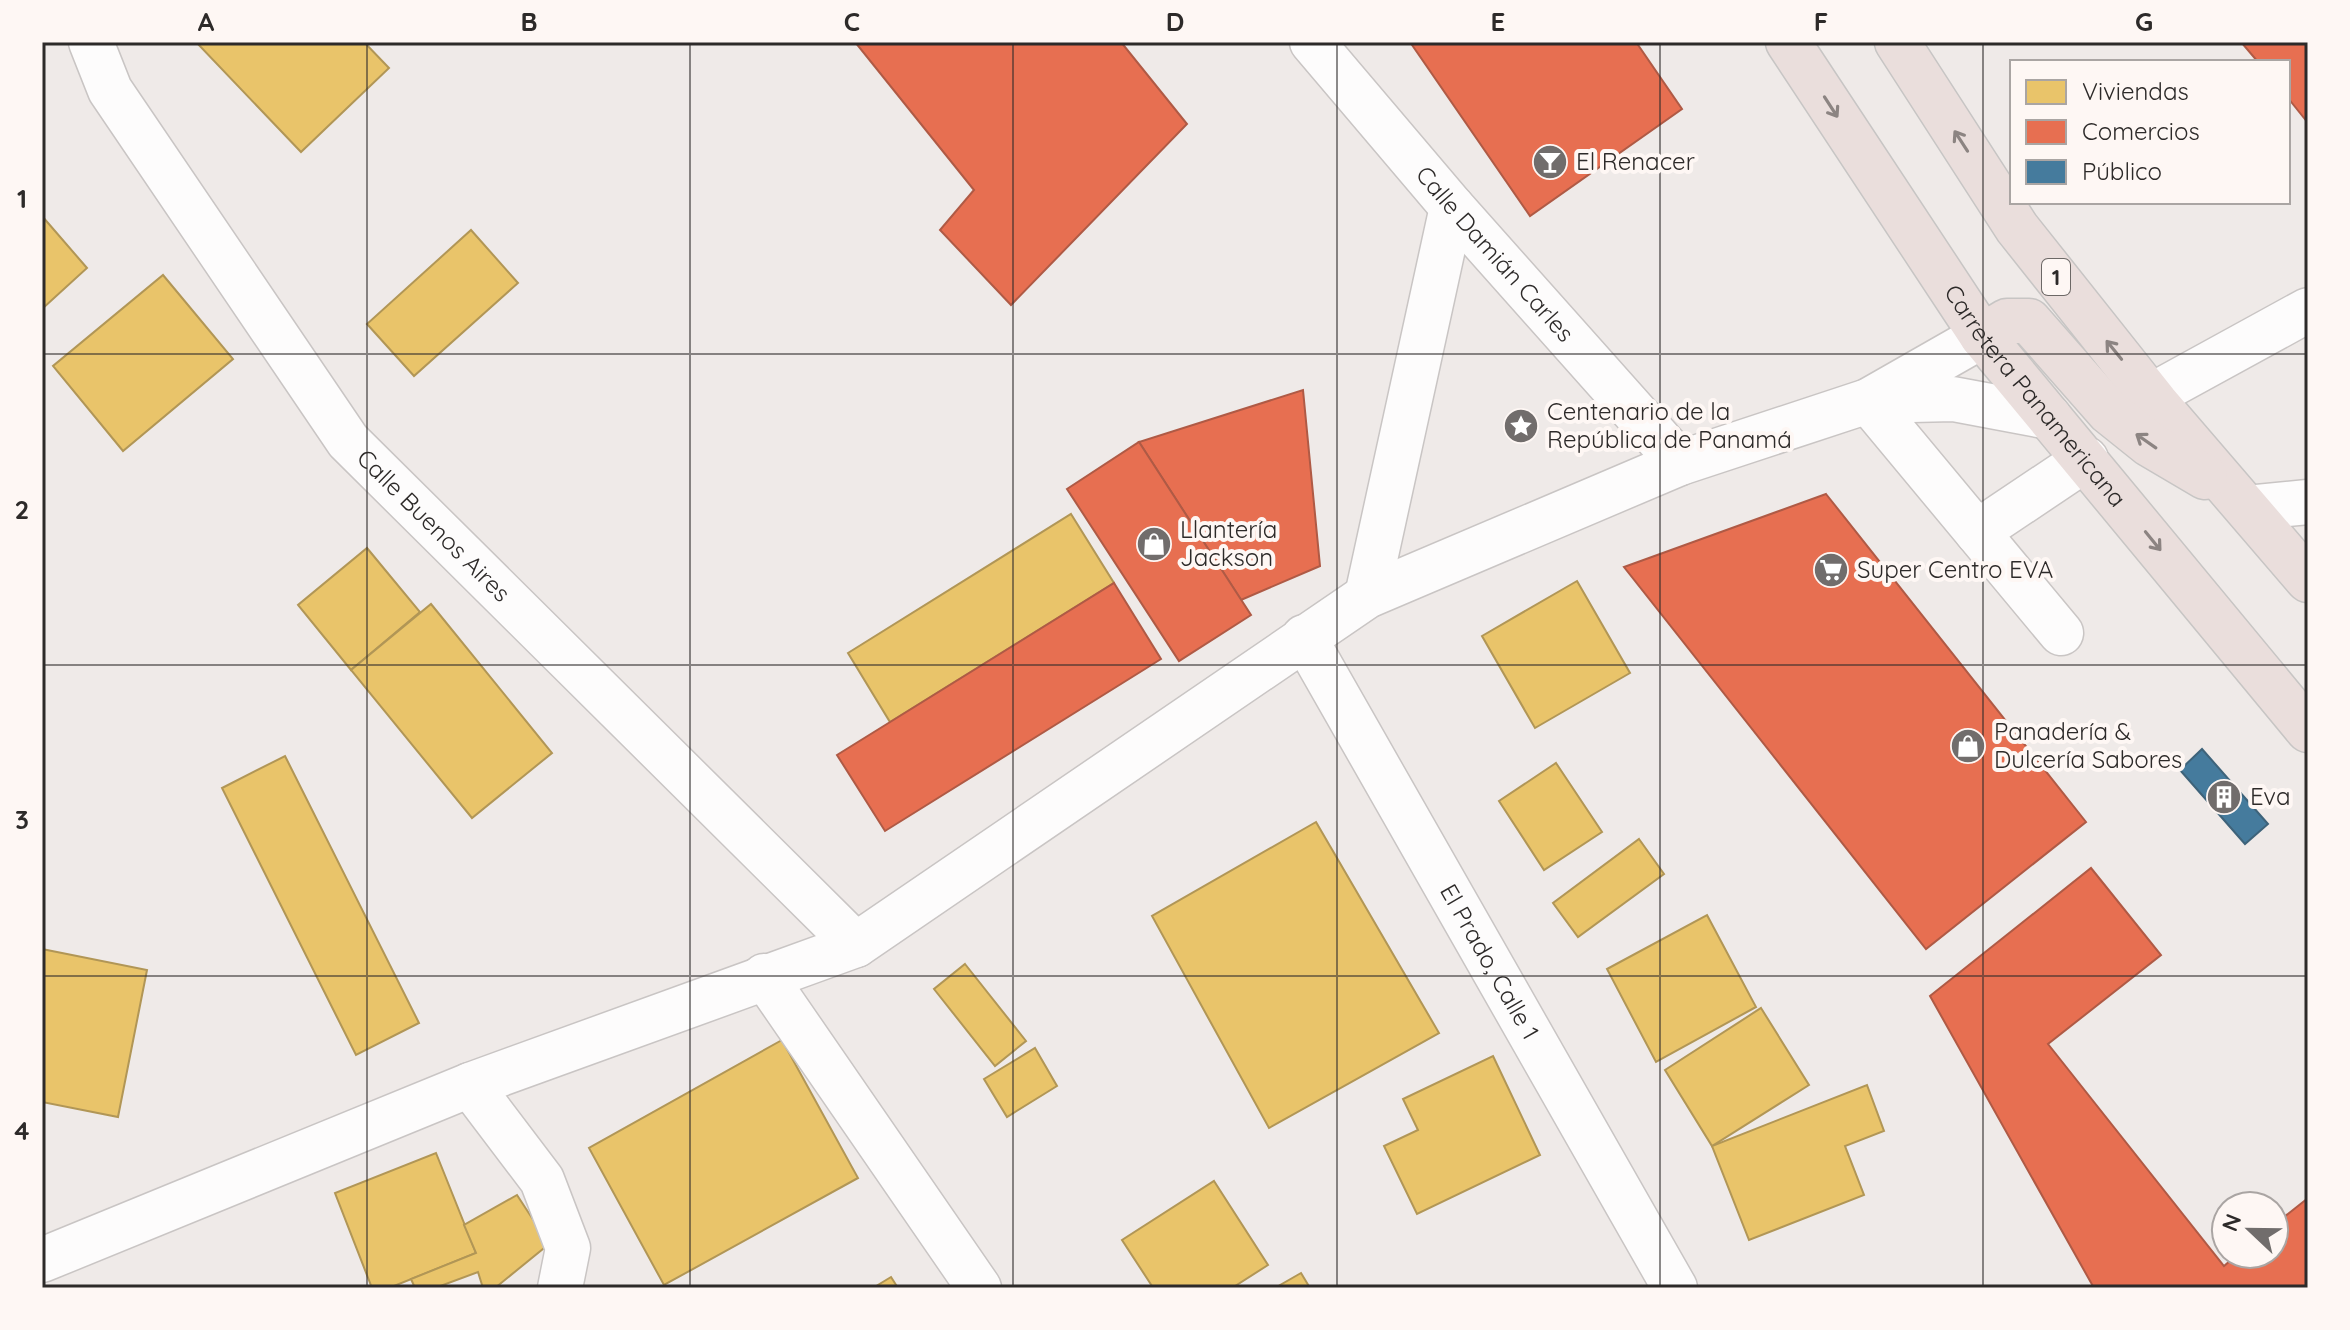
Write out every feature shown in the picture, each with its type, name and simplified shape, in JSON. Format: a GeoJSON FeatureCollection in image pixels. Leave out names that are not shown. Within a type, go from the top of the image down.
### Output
{"type":"FeatureCollection","features":[{"type":"Feature","properties":{"kind":"highway","name":"Carretera Panamericana"},"geometry":{"type":"LineString","coordinates":[[1788,42],[1982,336],[2308,730]]}},
{"type":"Feature","properties":{"kind":"highway","name":"1"},"geometry":{"type":"LineString","coordinates":[[1897,42],[2017,228],[2151,396],[2308,580]]}},
{"type":"Feature","properties":{"kind":"highway"},"geometry":{"type":"LineString","coordinates":[[1982,336],[2007,321],[2029,321],[2109,412],[2172,458],[2242,502]]}},
{"type":"Feature","properties":{"kind":"street","name":"Calle Buenos Aires"},"geometry":{"type":"LineString","coordinates":[[91,42],[110,90],[348,441],[856,945]]}},
{"type":"Feature","properties":{"kind":"street","name":"Calle Damián Carles"},"geometry":{"type":"LineString","coordinates":[[1312,42],[1452,207],[1680,463]]}},
{"type":"Feature","properties":{"kind":"street"},"geometry":{"type":"LineString","coordinates":[[1367,596],[1452,207]]}},
{"type":"Feature","properties":{"kind":"street"},"geometry":{"type":"LineString","coordinates":[[2151,396],[2308,310]]}},
{"type":"Feature","properties":{"kind":"street"},"geometry":{"type":"LineString","coordinates":[[42,1260],[470,1085],[856,945],[1367,596],[1680,463],[1868,401],[1982,336]]}},
{"type":"Feature","properties":{"kind":"street"},"geometry":{"type":"LineString","coordinates":[[1868,401],[1953,399],[2049,417]]}},
{"type":"Feature","properties":{"kind":"street"},"geometry":{"type":"LineString","coordinates":[[1868,401],[2061,633]]}},
{"type":"Feature","properties":{"kind":"street"},"geometry":{"type":"LineString","coordinates":[[1977,532],[2086,459]]}},
{"type":"Feature","properties":{"kind":"street"},"geometry":{"type":"LineString","coordinates":[[2242,502],[2308,502]]}},
{"type":"Feature","properties":{"kind":"street","name":"El Prado, Calle 1"},"geometry":{"type":"LineString","coordinates":[[1304,637],[1675,1288]]}},
{"type":"Feature","properties":{"kind":"street"},"geometry":{"type":"LineString","coordinates":[[764,976],[979,1288]]}},
{"type":"Feature","properties":{"kind":"street"},"geometry":{"type":"LineString","coordinates":[[470,1085],[542,1180],[568,1248],[560,1288]]}},
{"type":"Feature","properties":{"kind":"building: Viviendas"},"geometry":{"type":"Polygon","coordinates":[[[196,42],[364,42],[389,68],[301,152],[196,42]]]}},
{"type":"Feature","properties":{"kind":"building: Viviendas"},"geometry":{"type":"Polygon","coordinates":[[[42,216],[87,268],[42,309],[42,216]]]}},
{"type":"Feature","properties":{"kind":"building: Viviendas"},"geometry":{"type":"Polygon","coordinates":[[[471,230],[518,283],[414,376],[367,324],[471,230]]]}},
{"type":"Feature","properties":{"kind":"building: Viviendas"},"geometry":{"type":"Polygon","coordinates":[[[163,275],[233,359],[123,451],[53,366],[163,275]]]}},
{"type":"Feature","properties":{"kind":"building: Viviendas"},"geometry":{"type":"Polygon","coordinates":[[[1071,514],[1114,583],[890,722],[848,653],[1071,514]]]}},
{"type":"Feature","properties":{"kind":"building: Viviendas"},"geometry":{"type":"Polygon","coordinates":[[[367,548],[420,612],[351,670],[298,605],[367,548]]]}},
{"type":"Feature","properties":{"kind":"building: Viviendas"},"geometry":{"type":"Polygon","coordinates":[[[1577,581],[1630,673],[1535,728],[1482,636],[1577,581]]]}},
{"type":"Feature","properties":{"kind":"building: Viviendas"},"geometry":{"type":"Polygon","coordinates":[[[431,604],[552,753],[472,818],[351,670],[431,604]]]}},
{"type":"Feature","properties":{"kind":"building: Viviendas"},"geometry":{"type":"Polygon","coordinates":[[[285,756],[419,1023],[356,1055],[222,788],[285,756]]]}},
{"type":"Feature","properties":{"kind":"building: Viviendas"},"geometry":{"type":"Polygon","coordinates":[[[1556,763],[1602,832],[1544,870],[1499,801],[1556,763]]]}},
{"type":"Feature","properties":{"kind":"building: Viviendas"},"geometry":{"type":"Polygon","coordinates":[[[1316,822],[1439,1033],[1269,1128],[1152,916],[1316,822]]]}},
{"type":"Feature","properties":{"kind":"building: Viviendas"},"geometry":{"type":"Polygon","coordinates":[[[1639,839],[1664,874],[1578,937],[1553,903],[1639,839]]]}},
{"type":"Feature","properties":{"kind":"building: Viviendas"},"geometry":{"type":"Polygon","coordinates":[[[1707,915],[1756,1007],[1656,1062],[1607,969],[1707,915]]]}},
{"type":"Feature","properties":{"kind":"building: Viviendas"},"geometry":{"type":"Polygon","coordinates":[[[42,949],[147,970],[118,1117],[42,1102],[42,949]]]}},
{"type":"Feature","properties":{"kind":"building: Viviendas"},"geometry":{"type":"Polygon","coordinates":[[[965,964],[1026,1041],[995,1066],[934,989],[965,964]]]}},
{"type":"Feature","properties":{"kind":"building: Viviendas"},"geometry":{"type":"Polygon","coordinates":[[[1761,1008],[1809,1085],[1712,1146],[1665,1070],[1761,1008]]]}},
{"type":"Feature","properties":{"kind":"building: Viviendas"},"geometry":{"type":"Polygon","coordinates":[[[782,1040],[858,1178],[664,1285],[589,1148],[782,1040]]]}},
{"type":"Feature","properties":{"kind":"building: Viviendas"},"geometry":{"type":"Polygon","coordinates":[[[1035,1048],[1057,1086],[1007,1117],[984,1079],[1035,1048]]]}},
{"type":"Feature","properties":{"kind":"building: Viviendas"},"geometry":{"type":"Polygon","coordinates":[[[1493,1056],[1540,1155],[1417,1214],[1384,1146],[1418,1130],[1403,1099],[1493,1056]]]}},
{"type":"Feature","properties":{"kind":"building: Viviendas"},"geometry":{"type":"Polygon","coordinates":[[[1867,1085],[1884,1131],[1845,1146],[1864,1195],[1749,1240],[1712,1146],[1867,1085]]]}},
{"type":"Feature","properties":{"kind":"building: Viviendas"},"geometry":{"type":"Polygon","coordinates":[[[436,1153],[476,1253],[389,1288],[372,1288],[335,1193],[436,1153]]]}},
{"type":"Feature","properties":{"kind":"building: Viviendas"},"geometry":{"type":"Polygon","coordinates":[[[1214,1181],[1268,1265],[1232,1288],[1148,1288],[1152,1286],[1122,1240],[1214,1181]]]}},
{"type":"Feature","properties":{"kind":"building: Viviendas"},"geometry":{"type":"Polygon","coordinates":[[[517,1195],[549,1244],[495,1288],[483,1288],[478,1272],[435,1288],[415,1288],[411,1279],[476,1253],[464,1225],[517,1195]]]}},
{"type":"Feature","properties":{"kind":"building: Viviendas"},"geometry":{"type":"Polygon","coordinates":[[[1301,1273],[1310,1288],[1275,1288],[1301,1273]]]}},
{"type":"Feature","properties":{"kind":"building: Viviendas"},"geometry":{"type":"Polygon","coordinates":[[[891,1277],[898,1288],[873,1288],[891,1277]]]}},
{"type":"Feature","properties":{"kind":"building: Comercios"},"geometry":{"type":"Polygon","coordinates":[[[855,42],[1121,42],[1187,124],[1011,305],[940,230],[974,190],[855,42]]]}},
{"type":"Feature","properties":{"kind":"building: Comercios","name":"El Renacer"},"geometry":{"type":"Polygon","coordinates":[[[1410,42],[1636,42],[1682,109],[1530,216],[1410,42]]]}},
{"type":"Feature","properties":{"kind":"building: Comercios"},"geometry":{"type":"Polygon","coordinates":[[[2241,42],[2308,42],[2308,123],[2290,100],[2290,60],[2256,60],[2241,42]]]}},
{"type":"Feature","properties":{"kind":"building: Comercios"},"geometry":{"type":"Polygon","coordinates":[[[1303,390],[1320,566],[1241,600],[1139,442],[1303,390]]]}},
{"type":"Feature","properties":{"kind":"building: Comercios","name":"Llantería Jackson"},"geometry":{"type":"Polygon","coordinates":[[[1139,442],[1251,615],[1179,661],[1067,489],[1139,442]]]}},
{"type":"Feature","properties":{"kind":"building: Comercios"},"geometry":{"type":"Polygon","coordinates":[[[1826,494],[2086,822],[1926,949],[1624,567],[1826,494]]]}},
{"type":"Feature","properties":{"kind":"building: Comercios"},"geometry":{"type":"Polygon","coordinates":[[[1114,583],[1161,659],[885,831],[837,755],[1114,583]]]}},
{"type":"Feature","properties":{"kind":"building: Comercios"},"geometry":{"type":"Polygon","coordinates":[[[2091,868],[2161,955],[2048,1044],[2210,1248],[2210,1270],[2290,1270],[2290,1212],[2308,1198],[2308,1288],[2094,1288],[1930,996],[2091,868]]]}},
{"type":"Feature","properties":{"kind":"building: Público","name":"Eva"},"geometry":{"type":"Polygon","coordinates":[[[2202,749],[2268,824],[2245,844],[2180,770],[2202,749]]]}},
{"type":"Feature","properties":{"kind":"place","name":"El Renacer"},"geometry":{"type":"Point","coordinates":[1550,162]}},
{"type":"Feature","properties":{"kind":"place","name":"Centenario de la República de Panamá"},"geometry":{"type":"Point","coordinates":[1521,426]}},
{"type":"Feature","properties":{"kind":"place","name":"Llantería Jackson"},"geometry":{"type":"Point","coordinates":[1154,544]}},
{"type":"Feature","properties":{"kind":"place","name":"Super Centro EVA"},"geometry":{"type":"Point","coordinates":[1831,570]}},
{"type":"Feature","properties":{"kind":"place","name":"Panadería & Dulcería Sabores"},"geometry":{"type":"Point","coordinates":[1968,746]}},
{"type":"Feature","properties":{"kind":"place","name":"Eva"},"geometry":{"type":"Point","coordinates":[2224,797]}}]}
